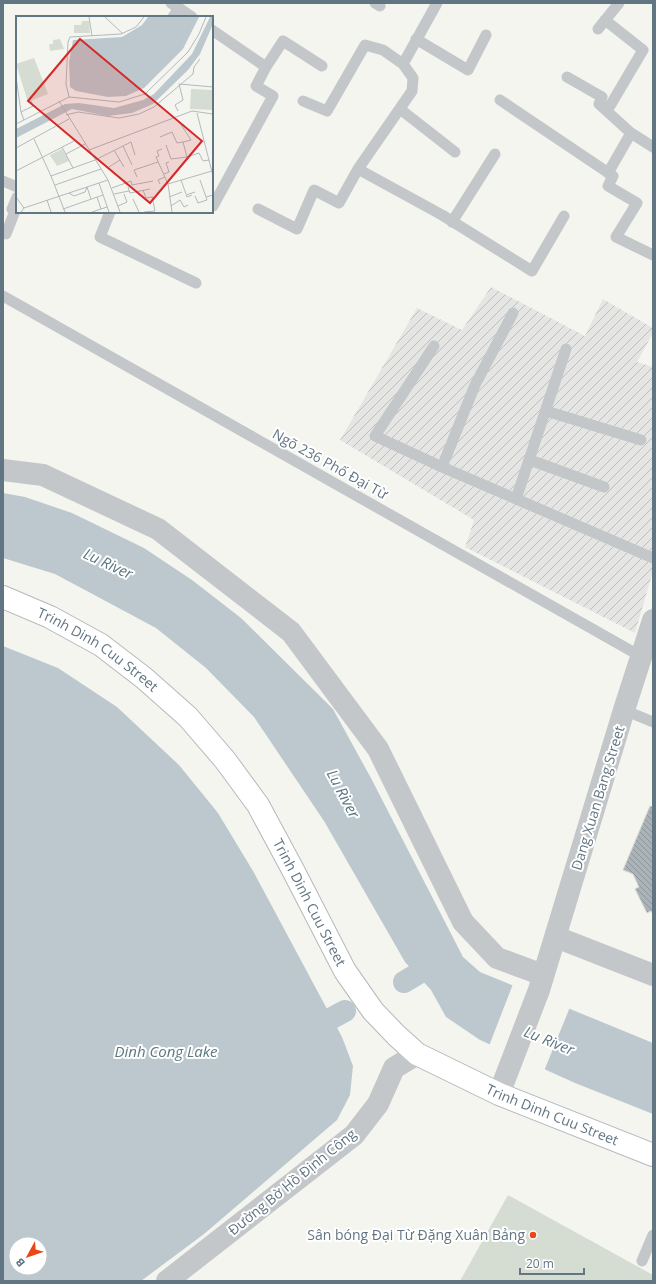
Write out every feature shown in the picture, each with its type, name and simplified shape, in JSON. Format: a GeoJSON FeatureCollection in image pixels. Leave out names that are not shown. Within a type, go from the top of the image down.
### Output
{"type":"FeatureCollection","features":[{"type":"Feature","properties":{"kind":"main road","name":"Trinh Dinh Cuu Street"},"geometry":{"type":"LineString","coordinates":[[3,597],[50,617],[101,645],[144,678],[188,717],[226,760],[258,805],[345,971],[373,1010],[396,1035],[417,1054],[502,1086],[653,1155]]}},
{"type":"Feature","properties":{"kind":"street"},"geometry":{"type":"LineString","coordinates":[[3,470],[43,475],[158,529],[291,632],[378,749],[463,922],[497,958],[541,983]]}},
{"type":"Feature","properties":{"kind":"street","name":"Dang Xuan Bang Street"},"geometry":{"type":"LineString","coordinates":[[502,1086],[541,983],[556,937],[624,710],[653,620]]}},
{"type":"Feature","properties":{"kind":"street"},"geometry":{"type":"LineString","coordinates":[[556,937],[653,975]]}},
{"type":"Feature","properties":{"kind":"street","name":"Đường Bờ Hồ Định Công"},"geometry":{"type":"LineString","coordinates":[[167,1281],[354,1135],[378,1104],[394,1068],[417,1054]]}},
{"type":"Feature","properties":{"kind":"lane"},"geometry":{"type":"LineString","coordinates":[[403,64],[437,3]]}},
{"type":"Feature","properties":{"kind":"lane"},"geometry":{"type":"LineString","coordinates":[[598,29],[619,3]]}},
{"type":"Feature","properties":{"kind":"lane"},"geometry":{"type":"LineString","coordinates":[[174,9],[190,16]]}},
{"type":"Feature","properties":{"kind":"lane"},"geometry":{"type":"LineString","coordinates":[[605,20],[643,50],[607,111]]}},
{"type":"Feature","properties":{"kind":"lane"},"geometry":{"type":"LineString","coordinates":[[213,31],[266,67]]}},
{"type":"Feature","properties":{"kind":"lane"},"geometry":{"type":"LineString","coordinates":[[416,39],[468,70],[486,35]]}},
{"type":"Feature","properties":{"kind":"lane"},"geometry":{"type":"LineString","coordinates":[[213,206],[273,96],[256,86],[266,67],[283,41],[322,66]]}},
{"type":"Feature","properties":{"kind":"lane"},"geometry":{"type":"LineString","coordinates":[[258,209],[296,229],[314,190],[339,203],[358,169],[412,91],[413,78],[403,64],[383,50],[365,45],[327,112],[303,101]]}},
{"type":"Feature","properties":{"kind":"lane"},"geometry":{"type":"LineString","coordinates":[[568,77],[602,97],[599,104],[631,133],[653,147]]}},
{"type":"Feature","properties":{"kind":"lane"},"geometry":{"type":"LineString","coordinates":[[500,100],[613,176],[608,186],[636,203],[616,237],[653,255]]}},
{"type":"Feature","properties":{"kind":"lane"},"geometry":{"type":"LineString","coordinates":[[400,109],[455,152]]}},
{"type":"Feature","properties":{"kind":"lane"},"geometry":{"type":"LineString","coordinates":[[608,173],[631,133]]}},
{"type":"Feature","properties":{"kind":"lane"},"geometry":{"type":"LineString","coordinates":[[452,222],[494,154]]}},
{"type":"Feature","properties":{"kind":"lane"},"geometry":{"type":"LineString","coordinates":[[358,169],[452,222],[532,271],[564,216]]}},
{"type":"Feature","properties":{"kind":"lane"},"geometry":{"type":"LineString","coordinates":[[3,181],[16,187]]}},
{"type":"Feature","properties":{"kind":"lane"},"geometry":{"type":"LineString","coordinates":[[6,234],[15,211],[12,209],[16,199]]}},
{"type":"Feature","properties":{"kind":"lane"},"geometry":{"type":"LineString","coordinates":[[110,213],[100,237],[196,283]]}},
{"type":"Feature","properties":{"kind":"lane","name":"Ngõ 236 Phố Đại Từ"},"geometry":{"type":"LineString","coordinates":[[3,296],[642,657]]}},
{"type":"Feature","properties":{"kind":"lane"},"geometry":{"type":"LineString","coordinates":[[442,467],[475,385],[513,313]]}},
{"type":"Feature","properties":{"kind":"lane"},"geometry":{"type":"LineString","coordinates":[[434,346],[375,436],[442,467],[653,558]]}},
{"type":"Feature","properties":{"kind":"lane"},"geometry":{"type":"LineString","coordinates":[[516,499],[566,349]]}},
{"type":"Feature","properties":{"kind":"lane"},"geometry":{"type":"LineString","coordinates":[[546,411],[641,440]]}},
{"type":"Feature","properties":{"kind":"lane"},"geometry":{"type":"LineString","coordinates":[[530,460],[604,487]]}},
{"type":"Feature","properties":{"kind":"lane"},"geometry":{"type":"LineString","coordinates":[[624,710],[653,722]]}},
{"type":"Feature","properties":{"kind":"lane"},"geometry":{"type":"LineString","coordinates":[[642,1261],[653,1235]]}},
{"type":"Feature","properties":{"kind":"shaded area"},"geometry":{"type":"Polygon","coordinates":[[[491,287],[585,336],[603,299],[653,328],[653,333],[637,362],[653,367],[653,571],[635,633],[465,547],[474,520],[340,440],[417,308],[462,330],[491,287]]]}},
{"type":"Feature","properties":{"kind":"shaded area","name":"Sân bóng Đại Từ Đặng Xuân Bảng"},"geometry":{"type":"Polygon","coordinates":[[[508,1195],[653,1275],[653,1281],[460,1281],[508,1195]]]}},
{"type":"Feature","properties":{"kind":"water","name":"Lu River"},"geometry":{"type":"Polygon","coordinates":[[[3,493],[25,497],[72,513],[144,548],[192,580],[241,618],[333,709],[372,780],[463,957],[480,972],[653,1043],[653,1114],[575,1083],[480,1040],[446,1017],[431,990],[405,962],[324,821],[254,717],[206,668],[156,628],[55,574],[3,558],[3,493]]]}},
{"type":"Feature","properties":{"kind":"water","name":"Dinh Cong Lake"},"geometry":{"type":"Polygon","coordinates":[[[3,646],[58,668],[117,707],[179,765],[218,813],[253,871],[342,1037],[353,1066],[350,1095],[337,1120],[204,1234],[141,1281],[3,1281],[3,646]]]}},
{"type":"Feature","properties":{"kind":"pier"},"geometry":{"type":"Polygon","coordinates":[[[513,984],[570,1007],[544,1071],[489,1046],[513,984]]]}},
{"type":"Feature","properties":{"kind":"building"},"geometry":{"type":"Polygon","coordinates":[[[650,806],[653,807],[653,914],[651,911],[647,913],[635,889],[639,887],[633,874],[623,870],[650,806]]]}},
{"type":"Feature","properties":{"kind":"waterway"},"geometry":{"type":"LineString","coordinates":[[404,982],[434,964]]}},
{"type":"Feature","properties":{"kind":"waterway"},"geometry":{"type":"LineString","coordinates":[[332,1018],[345,1011]]}},
{"type":"Feature","properties":{"kind":"place","name":"Sân bóng Đại Từ Đặng Xuân Bảng"},"geometry":{"type":"Point","coordinates":[533,1235]}}]}
